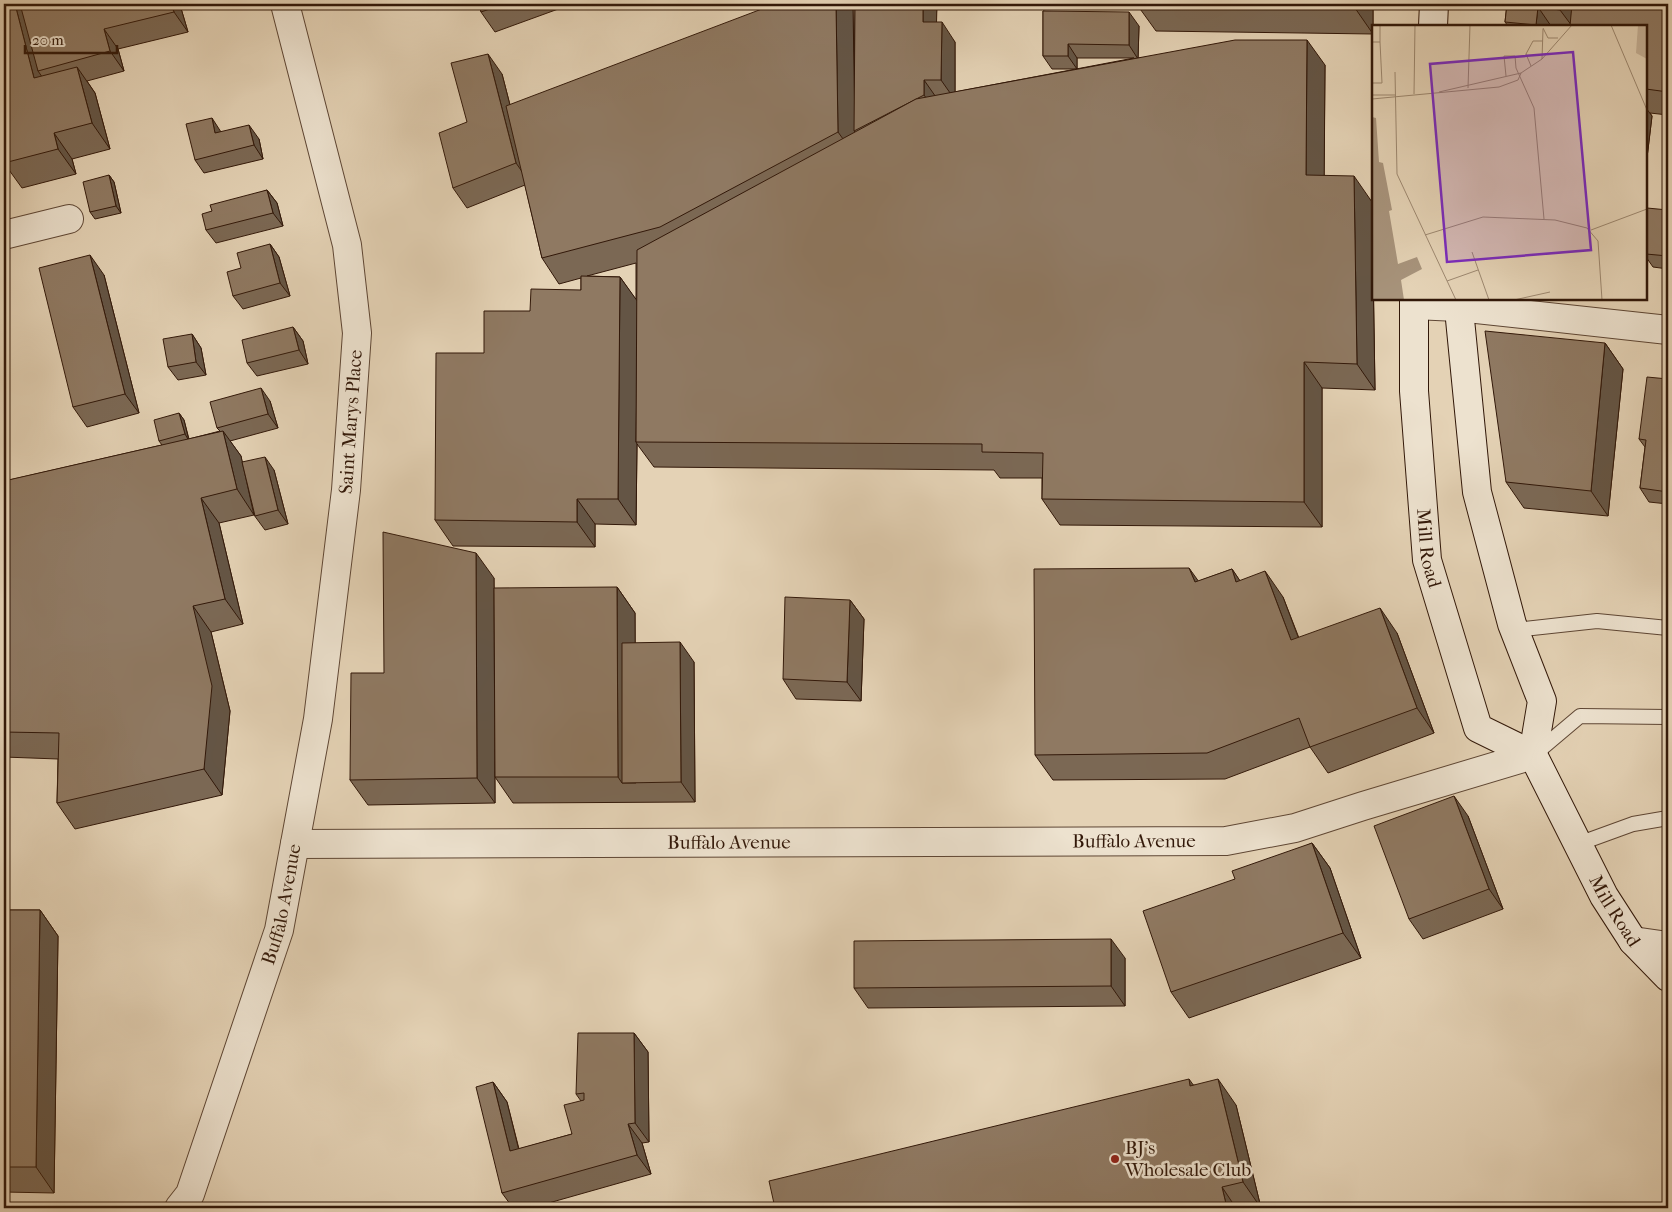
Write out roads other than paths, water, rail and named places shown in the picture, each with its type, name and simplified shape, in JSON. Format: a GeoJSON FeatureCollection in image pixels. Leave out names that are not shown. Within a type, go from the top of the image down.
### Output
{"type":"FeatureCollection","features":[{"type":"Feature","properties":{"kind":"street","name":"Saint Marys Place"},"geometry":{"type":"LineString","coordinates":[[284,4],[347,245],[358,332],[346,490],[318,719],[295,844]]}},
{"type":"Feature","properties":{"kind":"street"},"geometry":{"type":"LineString","coordinates":[[1433,25],[1434,4]]}},
{"type":"Feature","properties":{"kind":"street"},"geometry":{"type":"LineString","coordinates":[[4,235],[69,219]]}},
{"type":"Feature","properties":{"kind":"street"},"geometry":{"type":"LineString","coordinates":[[1414,302],[1458,303],[1668,330]]}},
{"type":"Feature","properties":{"kind":"street","name":"Mill Road"},"geometry":{"type":"LineString","coordinates":[[1414,302],[1414,391],[1428,560],[1478,728],[1534,755],[1604,896],[1632,941],[1668,977]]}},
{"type":"Feature","properties":{"kind":"street"},"geometry":{"type":"LineString","coordinates":[[1458,303],[1477,492],[1515,630],[1542,701],[1534,755]]}},
{"type":"Feature","properties":{"kind":"street","name":"Buffalo Avenue"},"geometry":{"type":"LineString","coordinates":[[179,1208],[190,1194],[279,930],[295,844],[1226,841],[1295,828],[1534,755]]}},
{"type":"Feature","properties":{"kind":"street"},"geometry":{"type":"LineString","coordinates":[[1632,941],[1668,946]]}},
{"type":"Feature","properties":{"kind":"lane"},"geometry":{"type":"LineString","coordinates":[[1515,630],[1597,621],[1668,628]]}},
{"type":"Feature","properties":{"kind":"lane"},"geometry":{"type":"LineString","coordinates":[[1534,755],[1580,716],[1668,717]]}},
{"type":"Feature","properties":{"kind":"lane"},"geometry":{"type":"LineString","coordinates":[[1578,844],[1633,824],[1668,818]]}},
{"type":"Feature","properties":{"kind":"place","name":"BJ's Wholesale Club"},"geometry":{"type":"Point","coordinates":[1115,1159]}}]}
